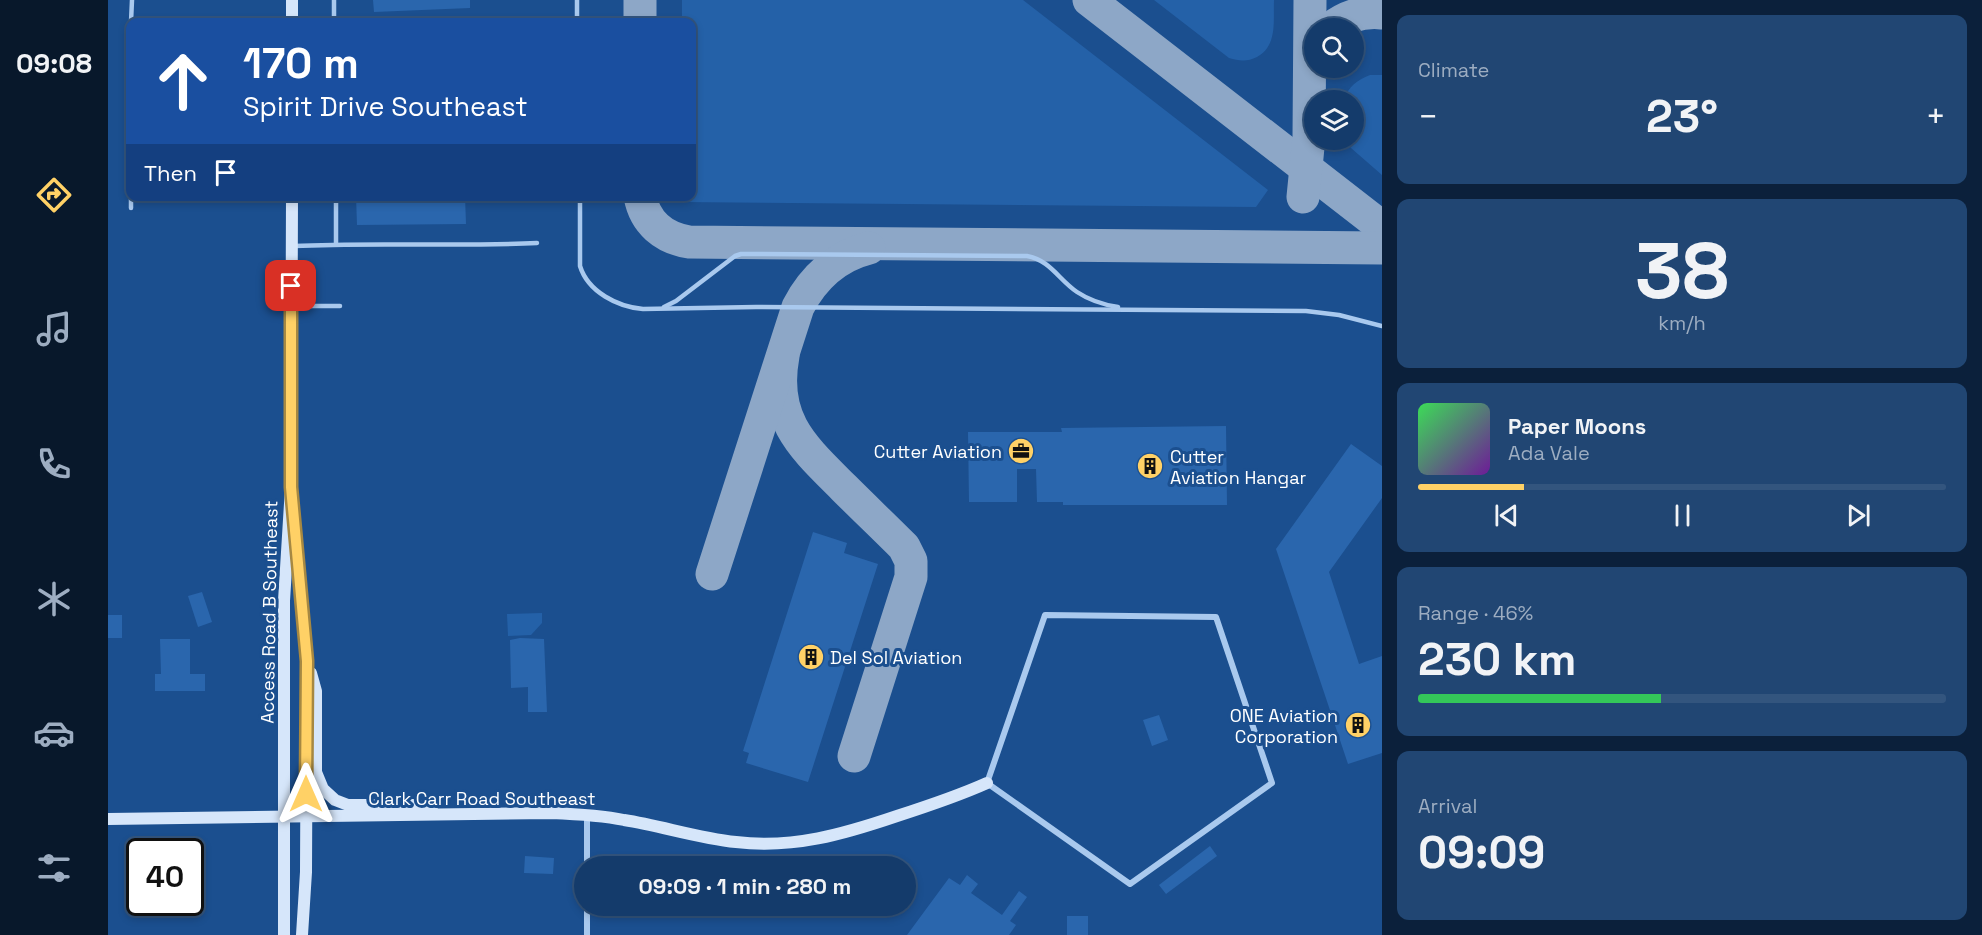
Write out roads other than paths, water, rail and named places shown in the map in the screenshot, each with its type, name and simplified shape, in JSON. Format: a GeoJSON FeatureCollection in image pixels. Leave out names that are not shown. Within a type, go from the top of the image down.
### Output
{"type":"FeatureCollection","features":[{"type":"Feature","properties":{"kind":"street"},"geometry":{"type":"LineString","coordinates":[[292,0],[292,18]]}},
{"type":"Feature","properties":{"kind":"street"},"geometry":{"type":"LineString","coordinates":[[291,201],[291,487]]}},
{"type":"Feature","properties":{"kind":"street","name":"Access Road B Southeast"},"geometry":{"type":"LineString","coordinates":[[291,487],[307,661],[306,872],[302,935]]}},
{"type":"Feature","properties":{"kind":"street","name":"Access Road B Southeast"},"geometry":{"type":"LineString","coordinates":[[284,935],[284,601],[291,487]]}},
{"type":"Feature","properties":{"kind":"street"},"geometry":{"type":"LineString","coordinates":[[1046,615],[1216,617],[1272,783],[1130,884],[987,783],[1046,615]]}},
{"type":"Feature","properties":{"kind":"street"},"geometry":{"type":"LineString","coordinates":[[307,661],[316,691],[316,772],[323,789],[335,800],[348,805],[416,805],[437,814]]}},
{"type":"Feature","properties":{"kind":"street","name":"Clark Carr Road Southeast"},"geometry":{"type":"LineString","coordinates":[[108,819],[587,814],[707,838],[782,844],[828,838],[854,831],[955,797],[987,783]]}},
{"type":"Feature","properties":{"kind":"street"},"geometry":{"type":"LineString","coordinates":[[587,814],[587,856]]}},
{"type":"Feature","properties":{"kind":"street"},"geometry":{"type":"LineString","coordinates":[[587,916],[587,935]]}},
{"type":"Feature","properties":{"kind":"lane"},"geometry":{"type":"LineString","coordinates":[[130,18],[132,0]]}},
{"type":"Feature","properties":{"kind":"lane"},"geometry":{"type":"LineString","coordinates":[[333,0],[334,18]]}},
{"type":"Feature","properties":{"kind":"lane"},"geometry":{"type":"LineString","coordinates":[[576,0],[577,18]]}},
{"type":"Feature","properties":{"kind":"lane"},"geometry":{"type":"LineString","coordinates":[[131,201],[131,208]]}},
{"type":"Feature","properties":{"kind":"lane"},"geometry":{"type":"LineString","coordinates":[[336,201],[336,244]]}},
{"type":"Feature","properties":{"kind":"lane"},"geometry":{"type":"LineString","coordinates":[[580,201],[580,266],[588,282],[602,295],[626,307],[1323,312],[1382,326]]}},
{"type":"Feature","properties":{"kind":"lane"},"geometry":{"type":"LineString","coordinates":[[291,246],[336,244],[479,246],[537,243]]}},
{"type":"Feature","properties":{"kind":"lane"},"geometry":{"type":"LineString","coordinates":[[659,308],[676,301],[735,256],[764,254],[1027,256],[1042,260],[1078,293],[1086,297],[1114,307],[1140,310]]}},
{"type":"Feature","properties":{"kind":"lane"},"geometry":{"type":"LineString","coordinates":[[291,306],[340,306]]}},
{"type":"Feature","properties":{"kind":"place","name":"Cutter Aviation"},"geometry":{"type":"Point","coordinates":[1021,451]}},
{"type":"Feature","properties":{"kind":"place","name":"Cutter Aviation Hangar"},"geometry":{"type":"Point","coordinates":[1150,466]}},
{"type":"Feature","properties":{"kind":"place","name":"Del Sol Aviation"},"geometry":{"type":"Point","coordinates":[811,657]}},
{"type":"Feature","properties":{"kind":"place","name":"ONE Aviation Corporation"},"geometry":{"type":"Point","coordinates":[1358,725]}}]}
